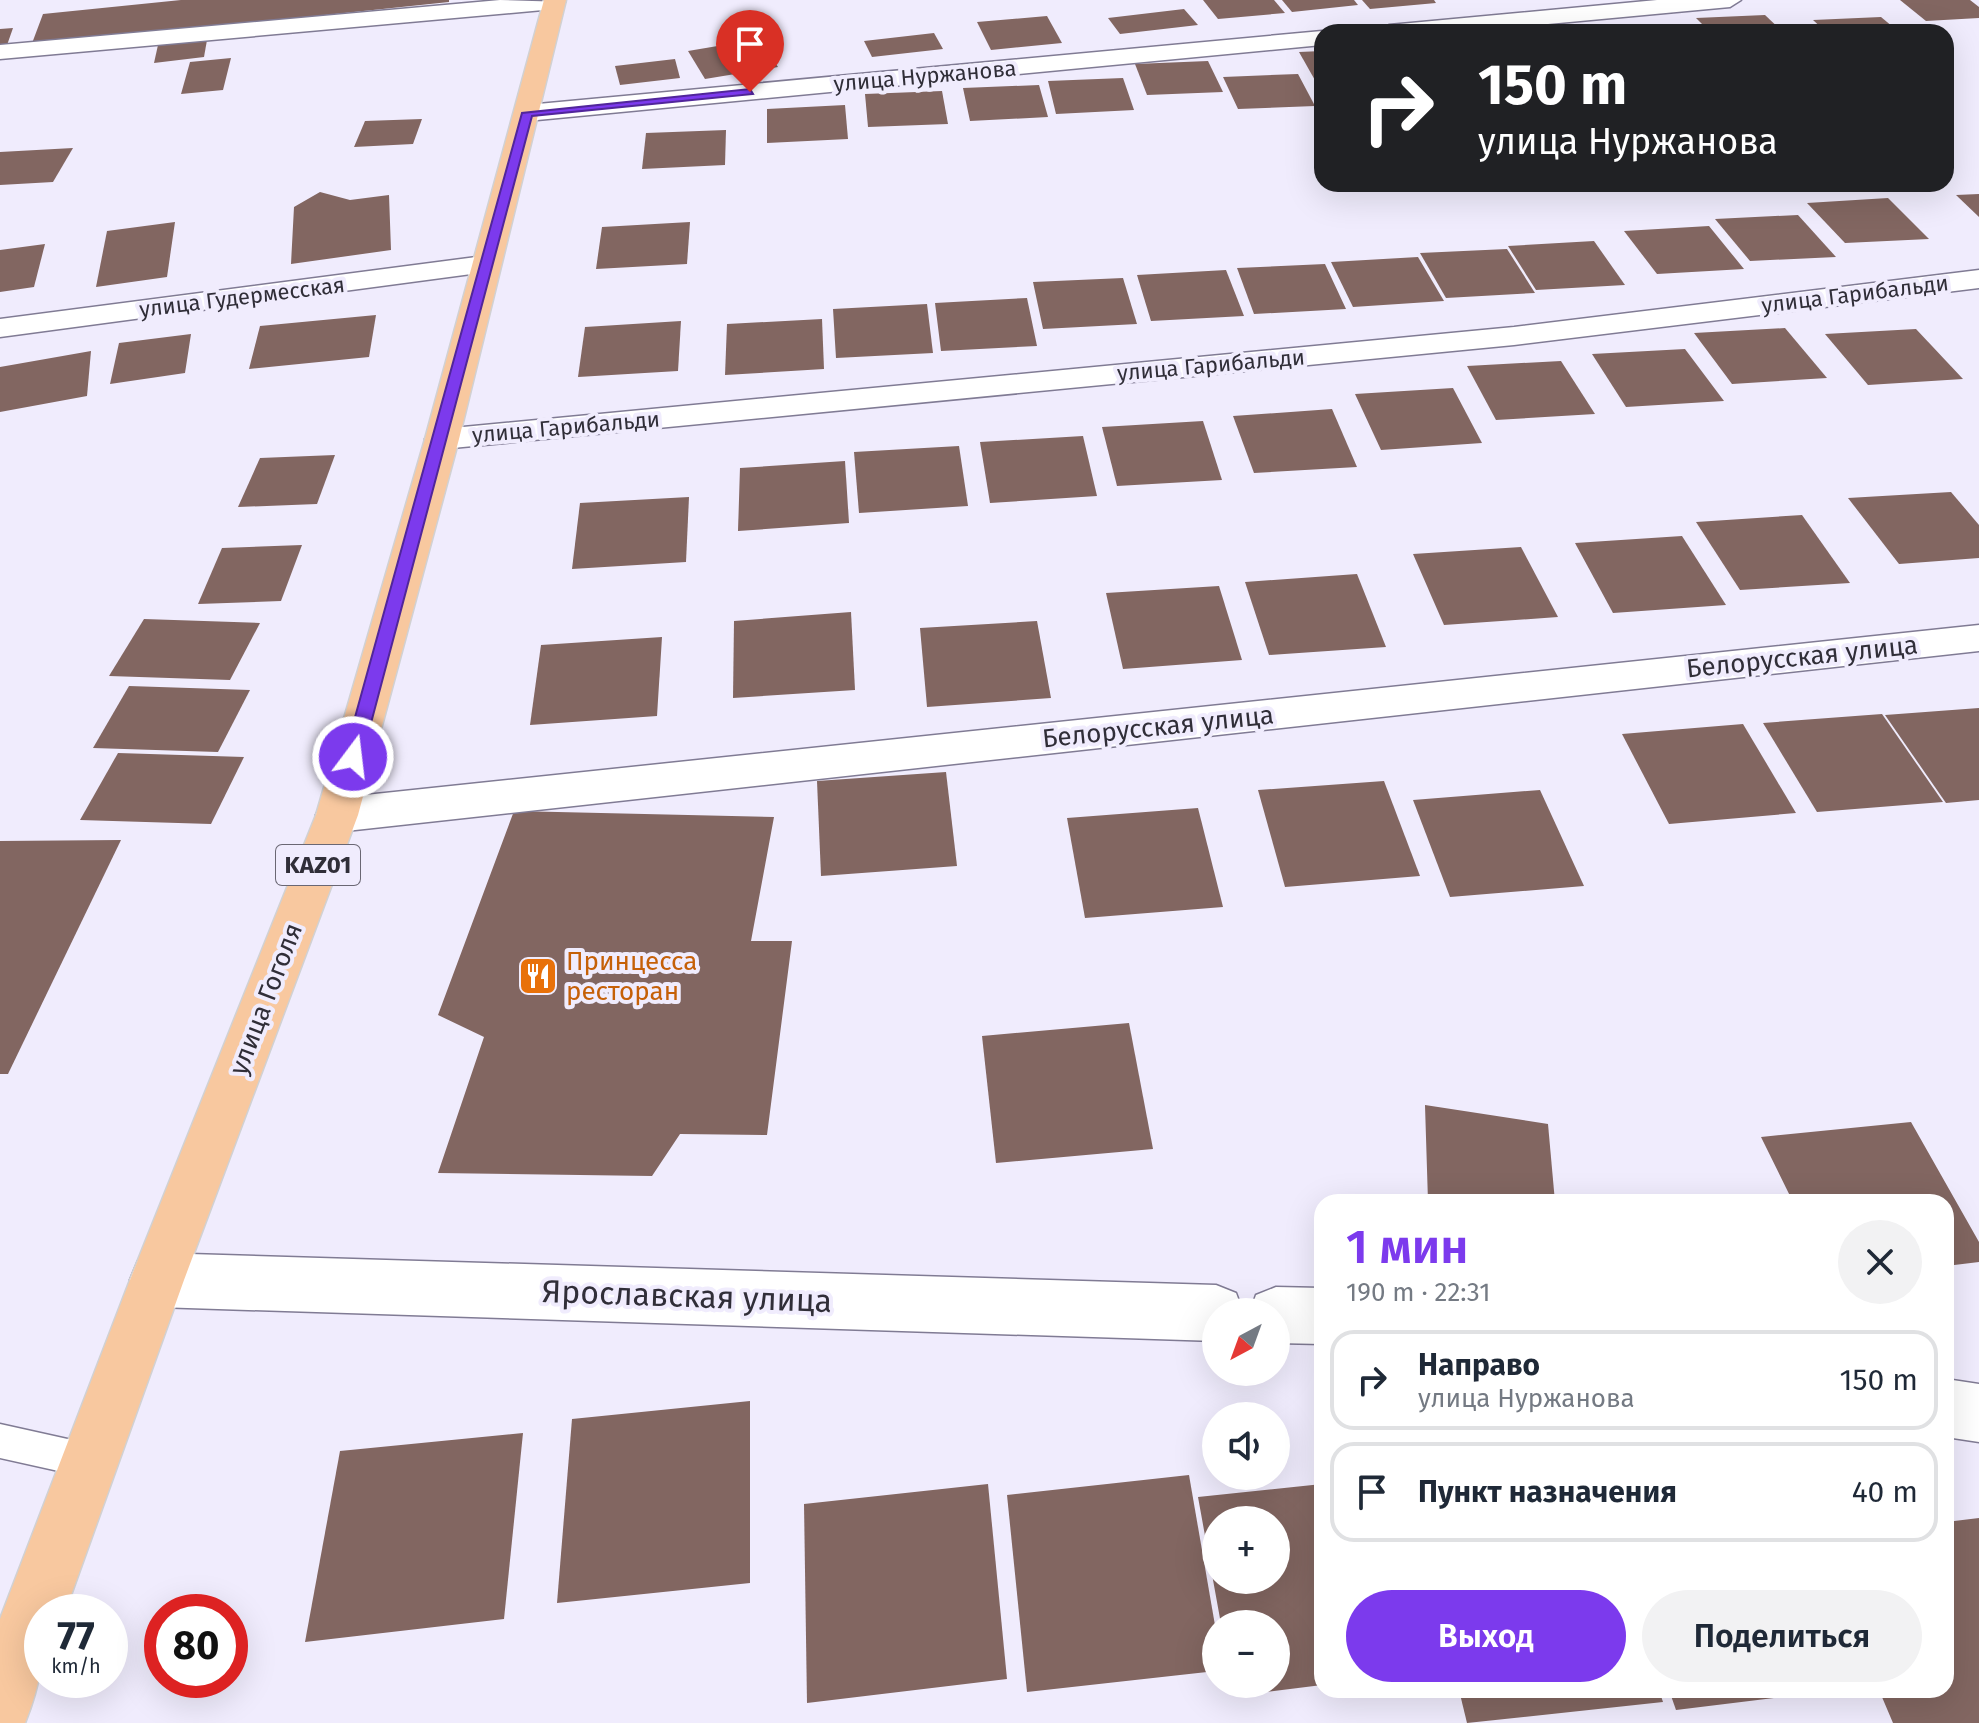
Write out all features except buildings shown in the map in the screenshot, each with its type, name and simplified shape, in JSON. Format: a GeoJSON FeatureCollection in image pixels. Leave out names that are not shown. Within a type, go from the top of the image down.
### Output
{"type":"FeatureCollection","features":[{"type":"Feature","properties":{"kind":"highway","name":"улица Гоголя"},"geometry":{"type":"LineString","coordinates":[[0,1704],[157,1280],[337,815],[442,439],[484,265],[527,113],[554,1]]}},
{"type":"Feature","properties":{"kind":"street"},"geometry":{"type":"LineString","coordinates":[[1474,24],[1730,0]]}},
{"type":"Feature","properties":{"kind":"street"},"geometry":{"type":"LineString","coordinates":[[0,52],[554,1]]}},
{"type":"Feature","properties":{"kind":"street","name":"улица Нуржанова"},"geometry":{"type":"LineString","coordinates":[[527,113],[1314,39]]}},
{"type":"Feature","properties":{"kind":"street","name":"улица Гудермесская"},"geometry":{"type":"LineString","coordinates":[[0,328],[484,265]]}},
{"type":"Feature","properties":{"kind":"street","name":"улица Гарибальди"},"geometry":{"type":"LineString","coordinates":[[442,439],[1514,336],[1979,279]]}},
{"type":"Feature","properties":{"kind":"street","name":"Белорусская улица"},"geometry":{"type":"LineString","coordinates":[[337,815],[1979,638]]}},
{"type":"Feature","properties":{"kind":"street","name":"Ярославская улица"},"geometry":{"type":"LineString","coordinates":[[157,1280],[1202,1313]]}},
{"type":"Feature","properties":{"kind":"street"},"geometry":{"type":"LineString","coordinates":[[1290,1315],[1314,1316]]}},
{"type":"Feature","properties":{"kind":"street"},"geometry":{"type":"LineString","coordinates":[[1954,1409],[1979,1413]]}},
{"type":"Feature","properties":{"kind":"lane"},"geometry":{"type":"LineString","coordinates":[[0,1441],[90,1461]]}},
{"type":"Feature","properties":{"kind":"place","name":"Принцесса ресторан"},"geometry":{"type":"Point","coordinates":[538,976]}},
{"type":"Feature","properties":{"kind":"route"},"geometry":{"type":"LineString","coordinates":[[353,757],[442,439],[484,265],[527,113],[750,92]]}}]}
